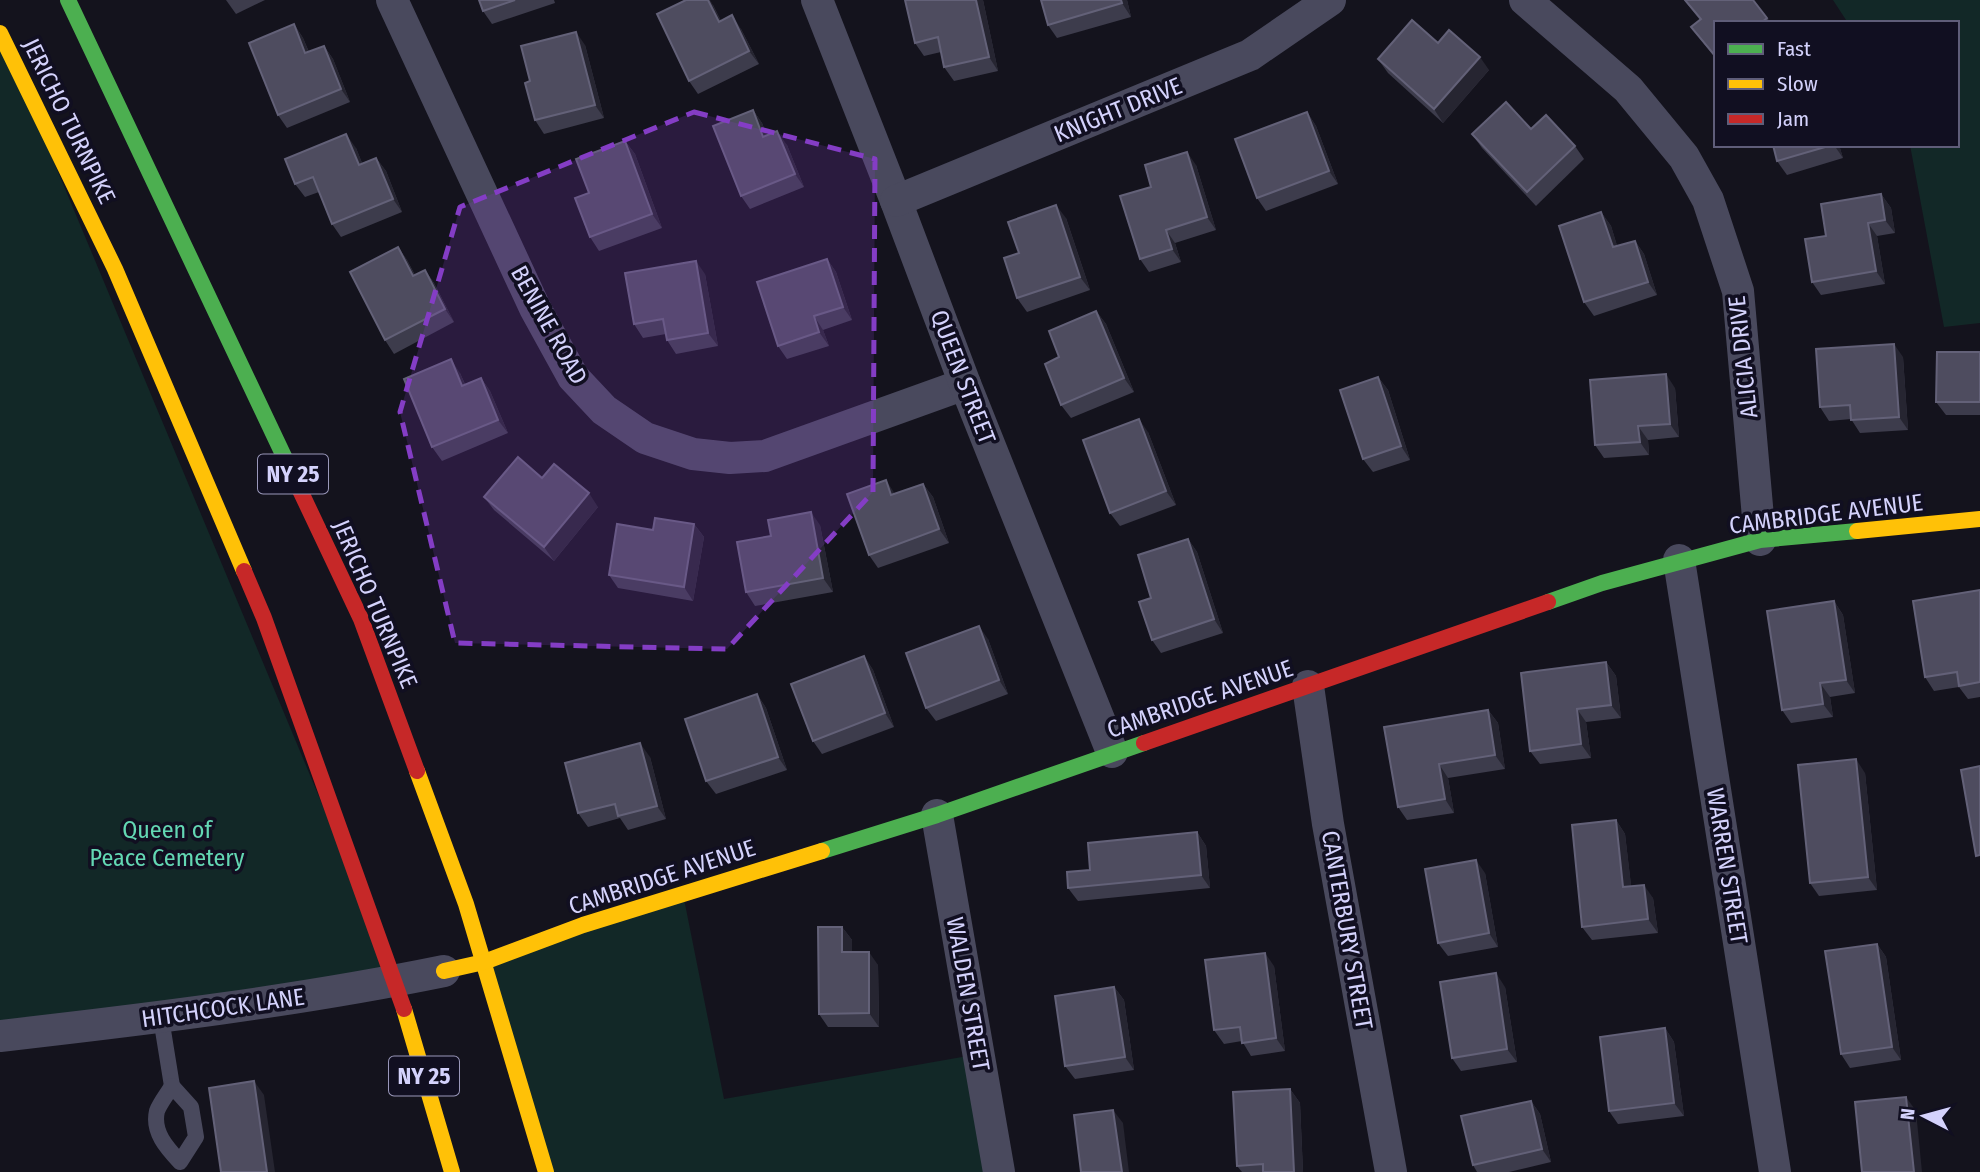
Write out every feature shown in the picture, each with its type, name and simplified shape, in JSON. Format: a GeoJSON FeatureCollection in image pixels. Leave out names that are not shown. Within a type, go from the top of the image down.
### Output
{"type":"FeatureCollection","features":[{"type":"Feature","properties":{"kind":"main road","name":"JERICHO TURNPIKE"},"geometry":{"type":"LineString","coordinates":[[68,0],[361,619],[466,904],[546,1172]]}},
{"type":"Feature","properties":{"kind":"main road","name":"JERICHO TURNPIKE"},"geometry":{"type":"LineString","coordinates":[[0,33],[115,269],[259,606],[396,981],[452,1172]]}},
{"type":"Feature","properties":{"kind":"main road","name":"CAMBRIDGE AVENUE"},"geometry":{"type":"LineString","coordinates":[[444,971],[484,962],[583,925],[937,815],[1602,583],[1760,540],[1980,519]]}},
{"type":"Feature","properties":{"kind":"street","name":"BENINE ROAD"},"geometry":{"type":"LineString","coordinates":[[392,0],[535,308],[573,377],[604,410],[645,438],[693,454],[730,458],[765,456],[965,384]]}},
{"type":"Feature","properties":{"kind":"street","name":"QUEEN STREET"},"geometry":{"type":"LineString","coordinates":[[817,0],[965,384],[1112,752]]}},
{"type":"Feature","properties":{"kind":"street","name":"KNIGHT DRIVE"},"geometry":{"type":"LineString","coordinates":[[896,201],[1250,55],[1329,0]]}},
{"type":"Feature","properties":{"kind":"street","name":"ALICIA DRIVE"},"geometry":{"type":"LineString","coordinates":[[1525,0],[1628,89],[1684,158],[1707,200],[1738,291],[1760,540]]}},
{"type":"Feature","properties":{"kind":"street","name":"WARREN STREET"},"geometry":{"type":"LineString","coordinates":[[1679,561],[1776,1172]]}},
{"type":"Feature","properties":{"kind":"street","name":"CANTERBURY STREET"},"geometry":{"type":"LineString","coordinates":[[1308,686],[1328,824],[1391,1172]]}},
{"type":"Feature","properties":{"kind":"street","name":"WALDEN STREET"},"geometry":{"type":"LineString","coordinates":[[937,815],[999,1172]]}},
{"type":"Feature","properties":{"kind":"street","name":"HITCHCOCK LANE"},"geometry":{"type":"LineString","coordinates":[[0,1036],[161,1018],[343,991],[444,971]]}},
{"type":"Feature","properties":{"kind":"lane"},"geometry":{"type":"LineString","coordinates":[[161,1018],[172,1086]]}},
{"type":"Feature","properties":{"kind":"highlighted area"},"geometry":{"type":"Polygon","coordinates":[[[694,112],[875,159],[873,492],[727,649],[455,643],[400,412],[460,207],[694,112]]]}},
{"type":"Feature","properties":{"kind":"green space"},"geometry":{"type":"Polygon","coordinates":[[[1833,0],[1980,0],[1980,323],[1944,327],[1910,147],[1959,147],[1959,21],[1847,21],[1833,0]]]}},
{"type":"Feature","properties":{"kind":"green space","name":"Queen of Peace Cemetery"},"geometry":{"type":"Polygon","coordinates":[[[0,33],[396,981],[0,1035],[0,33]]]}},
{"type":"Feature","properties":{"kind":"green space"},"geometry":{"type":"Polygon","coordinates":[[[683,894],[724,1099],[979,1054],[999,1172],[546,1172],[484,962],[683,894]]]}},
{"type":"Feature","properties":{"kind":"building"},"geometry":{"type":"Polygon","coordinates":[[[479,0],[515,0],[483,11],[479,0]]]}},
{"type":"Feature","properties":{"kind":"building"},"geometry":{"type":"Polygon","coordinates":[[[686,0],[708,0],[719,22],[732,15],[749,51],[689,81],[657,14],[686,0]]]}},
{"type":"Feature","properties":{"kind":"building"},"geometry":{"type":"Polygon","coordinates":[[[905,0],[976,0],[989,57],[944,67],[938,37],[915,43],[905,0]]]}},
{"type":"Feature","properties":{"kind":"building"},"geometry":{"type":"Polygon","coordinates":[[[1041,0],[1121,0],[1122,3],[1048,25],[1041,0]]]}},
{"type":"Feature","properties":{"kind":"building"},"geometry":{"type":"Polygon","coordinates":[[[1685,0],[1753,0],[1767,18],[1763,21],[1714,21],[1714,55],[1691,27],[1701,19],[1685,0]]]}},
{"type":"Feature","properties":{"kind":"building"},"geometry":{"type":"Polygon","coordinates":[[[1412,20],[1438,43],[1449,30],[1480,57],[1434,109],[1378,59],[1412,20]]]}},
{"type":"Feature","properties":{"kind":"building"},"geometry":{"type":"Polygon","coordinates":[[[294,24],[305,53],[324,46],[341,89],[278,115],[249,43],[294,24]]]}},
{"type":"Feature","properties":{"kind":"building"},"geometry":{"type":"Polygon","coordinates":[[[576,32],[595,105],[535,120],[525,83],[530,81],[521,46],[576,32]]]}},
{"type":"Feature","properties":{"kind":"building"},"geometry":{"type":"Polygon","coordinates":[[[1506,102],[1531,129],[1546,115],[1575,146],[1527,192],[1472,134],[1506,102]]]}},
{"type":"Feature","properties":{"kind":"building"},"geometry":{"type":"Polygon","coordinates":[[[753,110],[763,137],[777,131],[795,174],[741,196],[713,126],[753,110]]]}},
{"type":"Feature","properties":{"kind":"building"},"geometry":{"type":"Polygon","coordinates":[[[1307,112],[1329,171],[1257,198],[1235,139],[1307,112]]]}},
{"type":"Feature","properties":{"kind":"building"},"geometry":{"type":"Polygon","coordinates":[[[346,134],[359,165],[376,158],[393,199],[332,224],[313,177],[295,184],[285,159],[346,134]]]}},
{"type":"Feature","properties":{"kind":"building"},"geometry":{"type":"Polygon","coordinates":[[[625,141],[652,214],[590,237],[575,198],[589,193],[576,159],[625,141]]]}},
{"type":"Feature","properties":{"kind":"building"},"geometry":{"type":"Polygon","coordinates":[[[1774,147],[1825,147],[1777,161],[1774,147]]]}},
{"type":"Feature","properties":{"kind":"building"},"geometry":{"type":"Polygon","coordinates":[[[1187,152],[1207,217],[1166,230],[1172,249],[1140,259],[1120,196],[1151,187],[1145,165],[1187,152]]]}},
{"type":"Feature","properties":{"kind":"building"},"geometry":{"type":"Polygon","coordinates":[[[1881,194],[1885,220],[1868,223],[1876,271],[1812,282],[1805,239],[1826,236],[1821,204],[1881,194]]]}},
{"type":"Feature","properties":{"kind":"building"},"geometry":{"type":"Polygon","coordinates":[[[1056,205],[1080,277],[1017,298],[1004,258],[1019,253],[1008,222],[1056,205]]]}},
{"type":"Feature","properties":{"kind":"building"},"geometry":{"type":"Polygon","coordinates":[[[1601,212],[1613,247],[1635,241],[1648,282],[1584,302],[1559,226],[1601,212]]]}},
{"type":"Feature","properties":{"kind":"building"},"geometry":{"type":"Polygon","coordinates":[[[398,247],[413,276],[425,270],[445,309],[385,340],[350,272],[398,247]]]}},
{"type":"Feature","properties":{"kind":"building"},"geometry":{"type":"Polygon","coordinates":[[[827,259],[843,307],[814,316],[819,332],[778,346],[757,282],[827,259]]]}},
{"type":"Feature","properties":{"kind":"building"},"geometry":{"type":"Polygon","coordinates":[[[696,261],[708,333],[667,340],[663,319],[634,324],[625,273],[696,261]]]}},
{"type":"Feature","properties":{"kind":"building"},"geometry":{"type":"Polygon","coordinates":[[[1096,311],[1124,378],[1061,405],[1045,364],[1059,357],[1049,331],[1096,311]]]}},
{"type":"Feature","properties":{"kind":"building"},"geometry":{"type":"Polygon","coordinates":[[[1894,344],[1899,417],[1851,420],[1850,405],[1820,407],[1816,349],[1894,344]]]}},
{"type":"Feature","properties":{"kind":"building"},"geometry":{"type":"Polygon","coordinates":[[[1937,352],[1980,352],[1980,402],[1936,402],[1937,352]]]}},
{"type":"Feature","properties":{"kind":"building"},"geometry":{"type":"Polygon","coordinates":[[[451,359],[462,386],[481,378],[498,420],[432,447],[404,379],[451,359]]]}},
{"type":"Feature","properties":{"kind":"building"},"geometry":{"type":"Polygon","coordinates":[[[1666,374],[1670,424],[1638,426],[1640,442],[1595,445],[1590,380],[1666,374]]]}},
{"type":"Feature","properties":{"kind":"building"},"geometry":{"type":"Polygon","coordinates":[[[1378,377],[1401,446],[1363,459],[1340,390],[1378,377]]]}},
{"type":"Feature","properties":{"kind":"building"},"geometry":{"type":"Polygon","coordinates":[[[1139,419],[1166,491],[1110,513],[1083,440],[1139,419]]]}},
{"type":"Feature","properties":{"kind":"building"},"geometry":{"type":"Polygon","coordinates":[[[518,457],[542,478],[554,464],[589,493],[544,547],[484,497],[518,457]]]}},
{"type":"Feature","properties":{"kind":"building"},"geometry":{"type":"Polygon","coordinates":[[[886,480],[891,495],[923,484],[939,529],[869,555],[847,494],[886,480]]]}},
{"type":"Feature","properties":{"kind":"building"},"geometry":{"type":"Polygon","coordinates":[[[811,512],[823,578],[746,592],[737,542],[771,536],[768,520],[811,512]]]}},
{"type":"Feature","properties":{"kind":"building"},"geometry":{"type":"Polygon","coordinates":[[[655,518],[694,524],[684,587],[609,575],[617,524],[653,530],[655,518]]]}},
{"type":"Feature","properties":{"kind":"building"},"geometry":{"type":"Polygon","coordinates":[[[1188,539],[1214,619],[1152,640],[1139,602],[1151,598],[1138,555],[1188,539]]]}},
{"type":"Feature","properties":{"kind":"building"},"geometry":{"type":"Polygon","coordinates":[[[1980,590],[1980,682],[1959,686],[1957,672],[1925,677],[1913,601],[1980,590]]]}},
{"type":"Feature","properties":{"kind":"building"},"geometry":{"type":"Polygon","coordinates":[[[1834,601],[1846,680],[1820,683],[1823,704],[1782,710],[1767,611],[1834,601]]]}},
{"type":"Feature","properties":{"kind":"building"},"geometry":{"type":"Polygon","coordinates":[[[979,626],[999,680],[926,708],[906,653],[979,626]]]}},
{"type":"Feature","properties":{"kind":"building"},"geometry":{"type":"Polygon","coordinates":[[[864,656],[885,713],[813,741],[791,684],[864,656]]]}},
{"type":"Feature","properties":{"kind":"building"},"geometry":{"type":"Polygon","coordinates":[[[1606,662],[1611,705],[1577,709],[1581,744],[1530,751],[1521,673],[1606,662]]]}},
{"type":"Feature","properties":{"kind":"building"},"geometry":{"type":"Polygon","coordinates":[[[757,694],[778,757],[706,781],[685,719],[757,694]]]}},
{"type":"Feature","properties":{"kind":"building"},"geometry":{"type":"Polygon","coordinates":[[[1488,710],[1495,755],[1439,764],[1445,799],[1398,807],[1384,727],[1488,710]]]}},
{"type":"Feature","properties":{"kind":"building"},"geometry":{"type":"Polygon","coordinates":[[[640,743],[657,806],[618,816],[615,804],[578,813],[565,763],[640,743]]]}},
{"type":"Feature","properties":{"kind":"building"},"geometry":{"type":"Polygon","coordinates":[[[1856,759],[1868,877],[1810,883],[1798,765],[1856,759]]]}},
{"type":"Feature","properties":{"kind":"building"},"geometry":{"type":"Polygon","coordinates":[[[1980,766],[1980,855],[1976,856],[1961,770],[1980,766]]]}},
{"type":"Feature","properties":{"kind":"building"},"geometry":{"type":"Polygon","coordinates":[[[1616,820],[1623,887],[1644,885],[1648,919],[1582,927],[1572,825],[1616,820]]]}},
{"type":"Feature","properties":{"kind":"building"},"geometry":{"type":"Polygon","coordinates":[[[1197,832],[1201,875],[1068,888],[1067,872],[1090,870],[1088,843],[1197,832]]]}},
{"type":"Feature","properties":{"kind":"building"},"geometry":{"type":"Polygon","coordinates":[[[1476,860],[1489,933],[1438,943],[1425,869],[1476,860]]]}},
{"type":"Feature","properties":{"kind":"building"},"geometry":{"type":"Polygon","coordinates":[[[818,927],[842,927],[842,952],[869,952],[869,1013],[819,1014],[818,927]]]}},
{"type":"Feature","properties":{"kind":"building"},"geometry":{"type":"Polygon","coordinates":[[[1877,944],[1892,1047],[1841,1054],[1825,951],[1877,944]]]}},
{"type":"Feature","properties":{"kind":"building"},"geometry":{"type":"Polygon","coordinates":[[[1265,953],[1276,1038],[1242,1043],[1240,1027],[1214,1030],[1205,960],[1265,953]]]}},
{"type":"Feature","properties":{"kind":"building"},"geometry":{"type":"Polygon","coordinates":[[[1496,973],[1507,1049],[1452,1058],[1440,982],[1496,973]]]}},
{"type":"Feature","properties":{"kind":"building"},"geometry":{"type":"Polygon","coordinates":[[[1114,987],[1125,1057],[1065,1066],[1055,996],[1114,987]]]}},
{"type":"Feature","properties":{"kind":"building"},"geometry":{"type":"Polygon","coordinates":[[[1665,1028],[1674,1103],[1609,1111],[1600,1037],[1665,1028]]]}},
{"type":"Feature","properties":{"kind":"building"},"geometry":{"type":"Polygon","coordinates":[[[254,1081],[267,1172],[221,1172],[209,1088],[254,1081]]]}},
{"type":"Feature","properties":{"kind":"building"},"geometry":{"type":"Polygon","coordinates":[[[1290,1089],[1294,1172],[1263,1172],[1263,1164],[1237,1166],[1233,1092],[1290,1089]]]}},
{"type":"Feature","properties":{"kind":"building"},"geometry":{"type":"Polygon","coordinates":[[[1906,1097],[1914,1172],[1862,1172],[1855,1102],[1906,1097]]]}},
{"type":"Feature","properties":{"kind":"building"},"geometry":{"type":"Polygon","coordinates":[[[1531,1101],[1542,1149],[1473,1165],[1461,1116],[1531,1101]]]}},
{"type":"Feature","properties":{"kind":"building"},"geometry":{"type":"Polygon","coordinates":[[[1113,1110],[1122,1172],[1081,1172],[1074,1115],[1113,1110]]]}},
{"type":"Feature","properties":{"kind":"traffic: fast"},"geometry":{"type":"LineString","coordinates":[[68,0],[298,486]]}},
{"type":"Feature","properties":{"kind":"traffic: fast"},"geometry":{"type":"LineString","coordinates":[[1548,602],[1602,583],[1760,540],[1857,531]]}},
{"type":"Feature","properties":{"kind":"traffic: fast"},"geometry":{"type":"LineString","coordinates":[[822,851],[937,815],[1144,743]]}},
{"type":"Feature","properties":{"kind":"traffic: slow"},"geometry":{"type":"LineString","coordinates":[[0,33],[115,269],[244,571]]}},
{"type":"Feature","properties":{"kind":"traffic: slow"},"geometry":{"type":"LineString","coordinates":[[1857,531],[1980,519]]}},
{"type":"Feature","properties":{"kind":"traffic: slow"},"geometry":{"type":"LineString","coordinates":[[417,771],[466,904],[546,1172]]}},
{"type":"Feature","properties":{"kind":"traffic: slow"},"geometry":{"type":"LineString","coordinates":[[444,971],[484,962],[583,925],[822,851]]}},
{"type":"Feature","properties":{"kind":"traffic: slow"},"geometry":{"type":"LineString","coordinates":[[404,1009],[452,1172]]}},
{"type":"Feature","properties":{"kind":"traffic: jam"},"geometry":{"type":"LineString","coordinates":[[298,486],[361,619],[417,771]]}},
{"type":"Feature","properties":{"kind":"traffic: jam"},"geometry":{"type":"LineString","coordinates":[[244,571],[264,618],[404,1009]]}},
{"type":"Feature","properties":{"kind":"traffic: jam"},"geometry":{"type":"LineString","coordinates":[[1144,743],[1548,602]]}}]}
